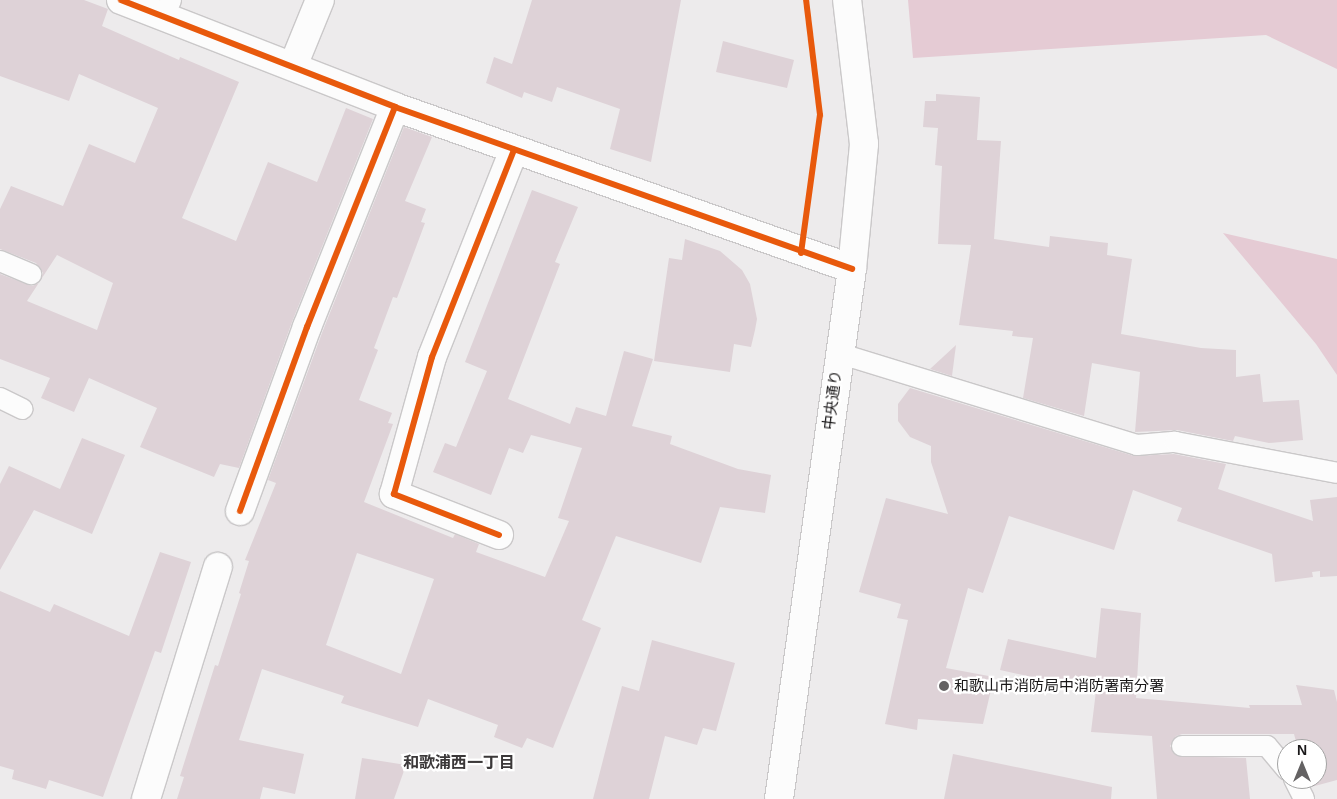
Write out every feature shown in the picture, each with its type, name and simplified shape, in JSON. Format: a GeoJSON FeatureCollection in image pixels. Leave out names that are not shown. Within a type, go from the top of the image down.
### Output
{"type":"FeatureCollection","features":[{"type":"Feature","properties":{"kind":"main road"},"geometry":{"type":"LineString","coordinates":[[121,0],[167,8],[293,66],[395,107],[852,269]]}},
{"type":"Feature","properties":{"kind":"main road"},"geometry":{"type":"LineString","coordinates":[[293,66],[320,0]]}},
{"type":"Feature","properties":{"kind":"main road","name":"中央通り"},"geometry":{"type":"LineString","coordinates":[[779,799],[838,353],[852,269],[864,144],[847,0]]}},
{"type":"Feature","properties":{"kind":"main road"},"geometry":{"type":"LineString","coordinates":[[240,511],[306,327],[395,107]]}},
{"type":"Feature","properties":{"kind":"main road"},"geometry":{"type":"LineString","coordinates":[[499,535],[394,494],[432,357],[514,150]]}},
{"type":"Feature","properties":{"kind":"main road"},"geometry":{"type":"LineString","coordinates":[[146,799],[218,567]]}},
{"type":"Feature","properties":{"kind":"lane"},"geometry":{"type":"LineString","coordinates":[[0,261],[31,274]]}},
{"type":"Feature","properties":{"kind":"lane"},"geometry":{"type":"LineString","coordinates":[[838,353],[1137,444],[1175,442],[1337,473]]}},
{"type":"Feature","properties":{"kind":"lane"},"geometry":{"type":"LineString","coordinates":[[0,398],[22,409]]}},
{"type":"Feature","properties":{"kind":"lane"},"geometry":{"type":"LineString","coordinates":[[1182,746],[1267,746],[1277,758]]}},
{"type":"Feature","properties":{"kind":"shaded area"},"geometry":{"type":"Polygon","coordinates":[[[908,0],[1337,0],[1337,69],[1266,35],[913,58],[908,0]]]}},
{"type":"Feature","properties":{"kind":"shaded area"},"geometry":{"type":"Polygon","coordinates":[[[1223,233],[1337,259],[1337,375],[1316,344],[1223,233]]]}},
{"type":"Feature","properties":{"kind":"building"},"geometry":{"type":"Polygon","coordinates":[[[0,0],[84,0],[108,9],[102,26],[179,60],[180,57],[239,82],[182,218],[236,241],[268,162],[317,182],[346,108],[373,119],[292,322],[239,468],[220,464],[214,477],[140,447],[157,408],[89,378],[74,412],[41,398],[50,378],[0,359],[0,274],[32,286],[39,283],[27,301],[97,330],[113,283],[57,255],[39,282],[43,273],[36,263],[0,249],[0,209],[11,186],[63,206],[89,144],[135,163],[158,108],[79,74],[69,101],[0,76],[0,0]]]}},
{"type":"Feature","properties":{"kind":"building"},"geometry":{"type":"Polygon","coordinates":[[[532,0],[681,0],[651,162],[610,149],[620,109],[557,87],[552,102],[524,92],[522,98],[486,83],[494,57],[512,64],[532,0]]]}},
{"type":"Feature","properties":{"kind":"building"},"geometry":{"type":"Polygon","coordinates":[[[723,41],[794,60],[787,88],[716,72],[723,41]]]}},
{"type":"Feature","properties":{"kind":"building"},"geometry":{"type":"Polygon","coordinates":[[[936,94],[980,97],[977,140],[1001,141],[994,239],[1049,247],[1050,236],[1108,243],[1107,255],[1132,259],[1121,334],[1201,348],[1236,350],[1236,377],[1260,374],[1263,402],[1299,400],[1303,440],[1269,443],[1235,436],[1233,441],[1177,430],[1135,432],[1140,372],[1092,363],[1084,416],[1023,398],[1033,338],[1012,336],[1013,331],[959,325],[971,245],[938,244],[942,166],[935,165],[938,128],[923,127],[925,101],[936,101],[936,94]]]}},
{"type":"Feature","properties":{"kind":"building"},"geometry":{"type":"Polygon","coordinates":[[[404,127],[432,137],[405,201],[426,209],[421,222],[425,223],[397,298],[393,297],[374,348],[378,350],[359,400],[392,413],[388,423],[393,424],[364,502],[453,538],[455,534],[479,544],[476,552],[545,577],[569,521],[558,518],[582,448],[531,435],[523,453],[509,448],[491,495],[433,472],[445,443],[456,447],[487,371],[465,362],[532,190],[578,207],[555,262],[560,264],[508,399],[570,424],[576,407],[606,416],[624,351],[653,359],[632,426],[672,436],[670,444],[738,469],[771,475],[765,513],[720,507],[701,563],[616,536],[582,620],[601,628],[553,748],[527,738],[522,748],[494,737],[498,725],[428,699],[418,727],[341,703],[344,696],[262,669],[239,740],[304,754],[295,794],[263,787],[260,799],[177,799],[184,777],[180,776],[215,665],[218,666],[241,594],[239,593],[249,561],[245,560],[276,483],[268,480],[322,333],[404,127]],[[357,553],[326,645],[401,674],[434,579],[357,553]]]}},
{"type":"Feature","properties":{"kind":"building"},"geometry":{"type":"Polygon","coordinates":[[[685,239],[720,251],[742,270],[750,284],[757,319],[755,330],[751,347],[734,344],[730,372],[654,361],[669,258],[682,260],[685,239]]]}},
{"type":"Feature","properties":{"kind":"building"},"geometry":{"type":"Polygon","coordinates":[[[956,345],[952,376],[930,369],[956,345]]]}},
{"type":"Feature","properties":{"kind":"building"},"geometry":{"type":"Polygon","coordinates":[[[910,388],[1134,456],[1174,454],[1226,464],[1218,489],[1313,521],[1310,500],[1337,497],[1337,576],[1320,577],[1320,571],[1312,572],[1313,577],[1275,582],[1272,554],[1177,521],[1182,508],[1133,490],[1114,550],[1009,516],[983,593],[968,588],[946,668],[994,677],[983,724],[918,719],[917,730],[885,724],[908,620],[897,618],[901,604],[859,592],[886,498],[948,514],[931,462],[931,446],[910,437],[898,421],[898,404],[910,388]]]}},
{"type":"Feature","properties":{"kind":"building"},"geometry":{"type":"Polygon","coordinates":[[[82,438],[125,455],[92,534],[34,510],[0,570],[0,484],[9,466],[60,489],[82,438]]]}},
{"type":"Feature","properties":{"kind":"building"},"geometry":{"type":"Polygon","coordinates":[[[160,552],[191,562],[161,653],[155,651],[103,797],[49,780],[46,789],[12,779],[14,770],[0,766],[0,591],[50,612],[54,604],[129,636],[160,552]]]}},
{"type":"Feature","properties":{"kind":"building"},"geometry":{"type":"Polygon","coordinates":[[[1101,608],[1141,613],[1136,698],[1250,708],[1249,705],[1302,705],[1296,685],[1334,690],[1337,702],[1337,780],[1327,783],[1327,739],[1295,739],[1294,734],[1182,734],[1176,736],[1170,746],[1177,756],[1246,758],[1250,799],[1157,799],[1152,736],[1091,732],[1096,691],[1000,670],[1008,639],[1096,658],[1101,608]]]}},
{"type":"Feature","properties":{"kind":"building"},"geometry":{"type":"Polygon","coordinates":[[[652,640],[735,663],[716,731],[703,728],[697,745],[665,736],[649,799],[593,799],[622,686],[639,691],[652,640]]]}},
{"type":"Feature","properties":{"kind":"building"},"geometry":{"type":"Polygon","coordinates":[[[953,754],[1112,787],[1111,799],[944,799],[953,754]]]}},
{"type":"Feature","properties":{"kind":"building"},"geometry":{"type":"Polygon","coordinates":[[[362,758],[406,765],[394,799],[355,799],[362,758]]]}},
{"type":"Feature","properties":{"kind":"cycle path"},"geometry":{"type":"LineString","coordinates":[[121,0],[395,107],[852,269]]}},
{"type":"Feature","properties":{"kind":"cycle path"},"geometry":{"type":"LineString","coordinates":[[801,253],[820,115],[806,0]]}},
{"type":"Feature","properties":{"kind":"cycle path"},"geometry":{"type":"LineString","coordinates":[[240,511],[307,327],[395,107]]}},
{"type":"Feature","properties":{"kind":"cycle path"},"geometry":{"type":"LineString","coordinates":[[499,535],[394,494],[432,357],[514,150]]}},
{"type":"Feature","properties":{"kind":"place","name":"和歌山市消防局中消防署南分署"},"geometry":{"type":"Point","coordinates":[944,686]}},
{"type":"Feature","properties":{"kind":"district","name":"和歌浦西一丁目"},"geometry":{"type":"Point","coordinates":[459,763]}}]}
